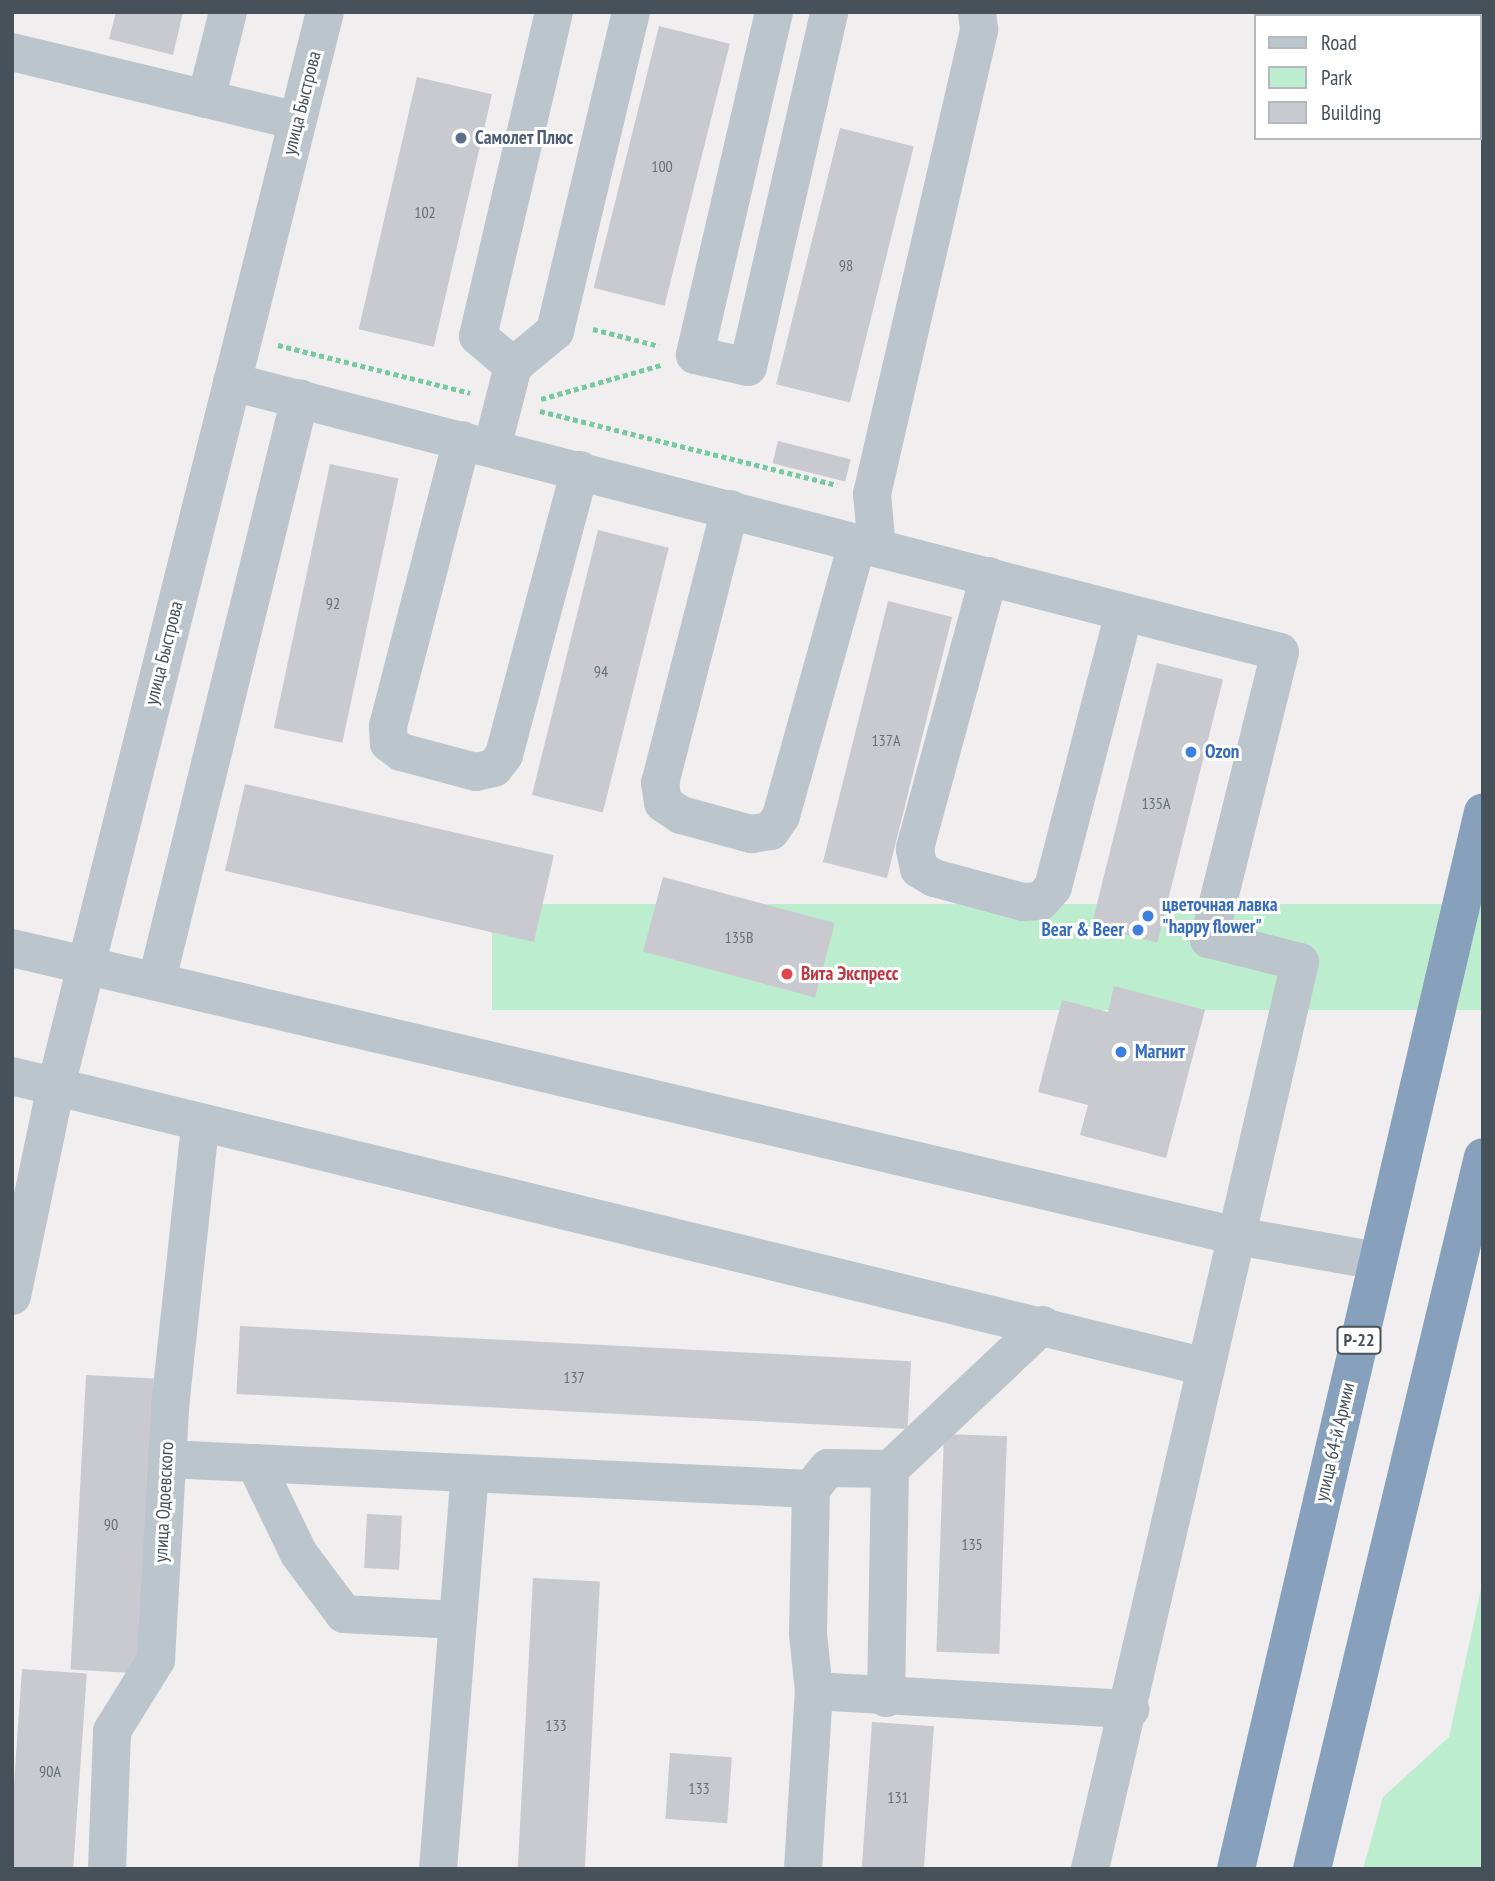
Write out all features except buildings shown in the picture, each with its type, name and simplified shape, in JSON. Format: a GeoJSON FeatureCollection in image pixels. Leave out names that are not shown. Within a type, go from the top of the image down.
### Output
{"type":"FeatureCollection","features":[{"type":"Feature","properties":{"kind":"highway","name":"улица 64-й Армии"},"geometry":{"type":"LineString","coordinates":[[1236,1869],[1483,811]]}},
{"type":"Feature","properties":{"kind":"highway"},"geometry":{"type":"LineString","coordinates":[[1312,1869],[1483,1157]]}},
{"type":"Feature","properties":{"kind":"street"},"geometry":{"type":"LineString","coordinates":[[206,99],[228,12]]}},
{"type":"Feature","properties":{"kind":"street","name":"улица Быстрова"},"geometry":{"type":"LineString","coordinates":[[12,1296],[56,1086],[325,12]]}},
{"type":"Feature","properties":{"kind":"street"},"geometry":{"type":"LineString","coordinates":[[512,391],[478,336],[554,12]]}},
{"type":"Feature","properties":{"kind":"street"},"geometry":{"type":"LineString","coordinates":[[580,470],[504,755],[494,768],[476,772],[401,752],[389,743],[388,726],[477,444],[555,331],[631,12]]}},
{"type":"Feature","properties":{"kind":"street"},"geometry":{"type":"LineString","coordinates":[[774,12],[695,355],[748,367],[829,12]]}},
{"type":"Feature","properties":{"kind":"street"},"geometry":{"type":"LineString","coordinates":[[730,509],[660,783],[663,803],[681,815],[751,834],[771,831],[781,816],[867,545],[872,494],[979,29],[977,12]]}},
{"type":"Feature","properties":{"kind":"street"},"geometry":{"type":"LineString","coordinates":[[12,52],[297,121]]}},
{"type":"Feature","properties":{"kind":"street"},"geometry":{"type":"LineString","coordinates":[[232,382],[1280,652],[1209,939],[1300,962],[1130,1709],[1090,1869]]}},
{"type":"Feature","properties":{"kind":"street"},"geometry":{"type":"LineString","coordinates":[[157,980],[300,398]]}},
{"type":"Feature","properties":{"kind":"street"},"geometry":{"type":"LineString","coordinates":[[989,576],[915,849],[919,869],[934,878],[985,892],[1041,901],[1053,887],[1124,613]]}},
{"type":"Feature","properties":{"kind":"street"},"geometry":{"type":"LineString","coordinates":[[12,948],[87,963],[1237,1236],[1377,1261]]}},
{"type":"Feature","properties":{"kind":"street"},"geometry":{"type":"LineString","coordinates":[[12,1076],[200,1124],[1043,1325],[1206,1367]]}},
{"type":"Feature","properties":{"kind":"street","name":"улица Одоевского"},"geometry":{"type":"LineString","coordinates":[[107,1869],[112,1731],[156,1660],[167,1459],[200,1124]]}},
{"type":"Feature","properties":{"kind":"street"},"geometry":{"type":"LineString","coordinates":[[803,1869],[814,1691],[807,1634],[811,1489],[828,1468],[890,1469],[1043,1325]]}},
{"type":"Feature","properties":{"kind":"street"},"geometry":{"type":"LineString","coordinates":[[167,1459],[811,1489]]}},
{"type":"Feature","properties":{"kind":"street"},"geometry":{"type":"LineString","coordinates":[[255,1463],[299,1554],[344,1614],[458,1620]]}},
{"type":"Feature","properties":{"kind":"street"},"geometry":{"type":"LineString","coordinates":[[886,1698],[890,1469]]}},
{"type":"Feature","properties":{"kind":"street"},"geometry":{"type":"LineString","coordinates":[[438,1869],[470,1474]]}},
{"type":"Feature","properties":{"kind":"street"},"geometry":{"type":"LineString","coordinates":[[814,1691],[886,1698],[1130,1709]]}},
{"type":"Feature","properties":{"kind":"path"},"geometry":{"type":"LineString","coordinates":[[558,320],[695,355]]}},
{"type":"Feature","properties":{"kind":"path"},"geometry":{"type":"LineString","coordinates":[[244,336],[512,391],[872,494]]}},
{"type":"Feature","properties":{"kind":"path"},"geometry":{"type":"LineString","coordinates":[[512,391],[695,355]]}},
{"type":"Feature","properties":{"kind":"green space"},"geometry":{"type":"Polygon","coordinates":[[[492,904],[1483,904],[1483,1010],[492,1010],[492,904]]]}},
{"type":"Feature","properties":{"kind":"green space"},"geometry":{"type":"Polygon","coordinates":[[[1483,1580],[1483,1869],[1363,1869],[1383,1797],[1449,1737],[1483,1580]]]}},
{"type":"Feature","properties":{"kind":"place","name":"Самолет Плюс"},"geometry":{"type":"Point","coordinates":[461,138]}},
{"type":"Feature","properties":{"kind":"place","name":"Ozon"},"geometry":{"type":"Point","coordinates":[1191,752]}},
{"type":"Feature","properties":{"kind":"place","name":"цветочная лавка \"happy flower\""},"geometry":{"type":"Point","coordinates":[1148,916]}},
{"type":"Feature","properties":{"kind":"place","name":"Bear & Beer"},"geometry":{"type":"Point","coordinates":[1138,930]}},
{"type":"Feature","properties":{"kind":"place","name":"Вита Экспресс"},"geometry":{"type":"Point","coordinates":[787,974]}},
{"type":"Feature","properties":{"kind":"place","name":"Магнит"},"geometry":{"type":"Point","coordinates":[1121,1052]}}]}
